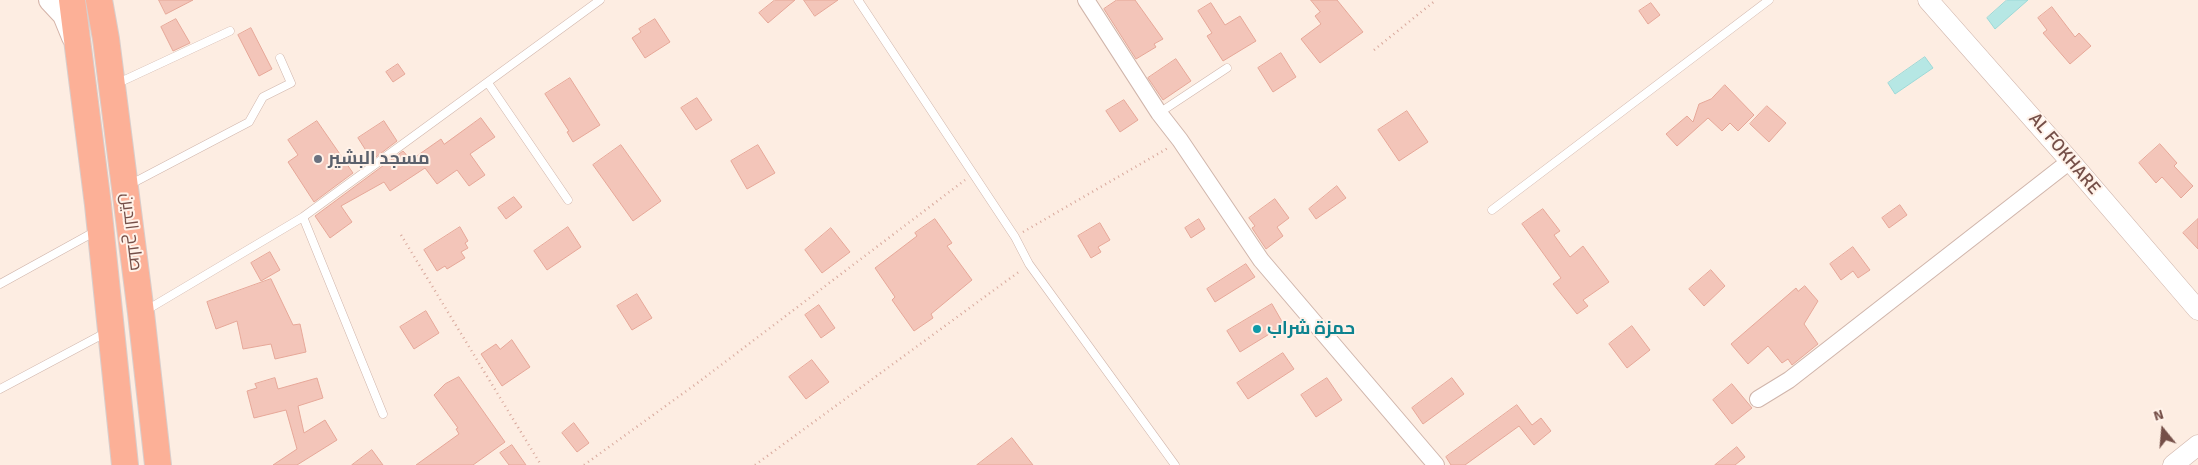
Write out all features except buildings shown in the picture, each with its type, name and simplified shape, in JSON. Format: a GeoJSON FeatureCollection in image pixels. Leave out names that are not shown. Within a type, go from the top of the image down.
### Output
{"type":"FeatureCollection","features":[{"type":"Feature","properties":{"kind":"highway","name":"صلاح الدين"},"geometry":{"type":"LineString","coordinates":[[72,0],[100,229],[125,465]]}},
{"type":"Feature","properties":{"kind":"highway","name":"صلاح الدين"},"geometry":{"type":"LineString","coordinates":[[99,0],[141,313],[158,465]]}},
{"type":"Feature","properties":{"kind":"main road"},"geometry":{"type":"LineString","coordinates":[[50,0],[64,15],[79,53]]}},
{"type":"Feature","properties":{"kind":"street"},"geometry":{"type":"LineString","coordinates":[[1086,0],[1159,113],[1180,140],[1262,260],[1436,465]]}},
{"type":"Feature","properties":{"kind":"street","name":"AL FOKHARE"},"geometry":{"type":"LineString","coordinates":[[1928,0],[2198,310]]}},
{"type":"Feature","properties":{"kind":"street"},"geometry":{"type":"LineString","coordinates":[[1758,400],[1789,380],[2070,161]]}},
{"type":"Feature","properties":{"kind":"street"},"geometry":{"type":"LineString","coordinates":[[2173,465],[2198,445]]}},
{"type":"Feature","properties":{"kind":"lane"},"geometry":{"type":"LineString","coordinates":[[141,313],[303,217],[600,0]]}},
{"type":"Feature","properties":{"kind":"lane"},"geometry":{"type":"LineString","coordinates":[[858,0],[1015,237],[1029,264],[1175,465]]}},
{"type":"Feature","properties":{"kind":"lane"},"geometry":{"type":"LineString","coordinates":[[1492,210],[1768,0]]}},
{"type":"Feature","properties":{"kind":"lane"},"geometry":{"type":"LineString","coordinates":[[112,86],[230,31]]}},
{"type":"Feature","properties":{"kind":"lane"},"geometry":{"type":"LineString","coordinates":[[125,187],[249,122],[264,97],[291,83],[280,58]]}},
{"type":"Feature","properties":{"kind":"lane"},"geometry":{"type":"LineString","coordinates":[[1159,113],[1226,68]]}},
{"type":"Feature","properties":{"kind":"lane"},"geometry":{"type":"LineString","coordinates":[[488,83],[568,200]]}},
{"type":"Feature","properties":{"kind":"lane"},"geometry":{"type":"LineString","coordinates":[[303,217],[383,414]]}},
{"type":"Feature","properties":{"kind":"lane"},"geometry":{"type":"LineString","coordinates":[[0,284],[100,229]]}},
{"type":"Feature","properties":{"kind":"lane"},"geometry":{"type":"LineString","coordinates":[[0,388],[111,329]]}},
{"type":"Feature","properties":{"kind":"path"},"geometry":{"type":"LineString","coordinates":[[1374,50],[1436,0]]}},
{"type":"Feature","properties":{"kind":"path"},"geometry":{"type":"LineString","coordinates":[[1015,237],[1180,140]]}},
{"type":"Feature","properties":{"kind":"path"},"geometry":{"type":"LineString","coordinates":[[584,465],[696,384],[972,174]]}},
{"type":"Feature","properties":{"kind":"path"},"geometry":{"type":"LineString","coordinates":[[401,235],[541,465]]}},
{"type":"Feature","properties":{"kind":"path"},"geometry":{"type":"LineString","coordinates":[[755,465],[1029,264]]}},
{"type":"Feature","properties":{"kind":"water"},"geometry":{"type":"Polygon","coordinates":[[[2007,0],[2028,0],[1995,29],[1987,18],[2007,0]]]}},
{"type":"Feature","properties":{"kind":"water"},"geometry":{"type":"Polygon","coordinates":[[[1925,57],[1933,68],[1895,94],[1888,83],[1925,57]]]}},
{"type":"Feature","properties":{"kind":"place","name":"مسجد البشير"},"geometry":{"type":"Point","coordinates":[318,159]}},
{"type":"Feature","properties":{"kind":"place","name":"حمزة شراب"},"geometry":{"type":"Point","coordinates":[1257,329]}}]}
